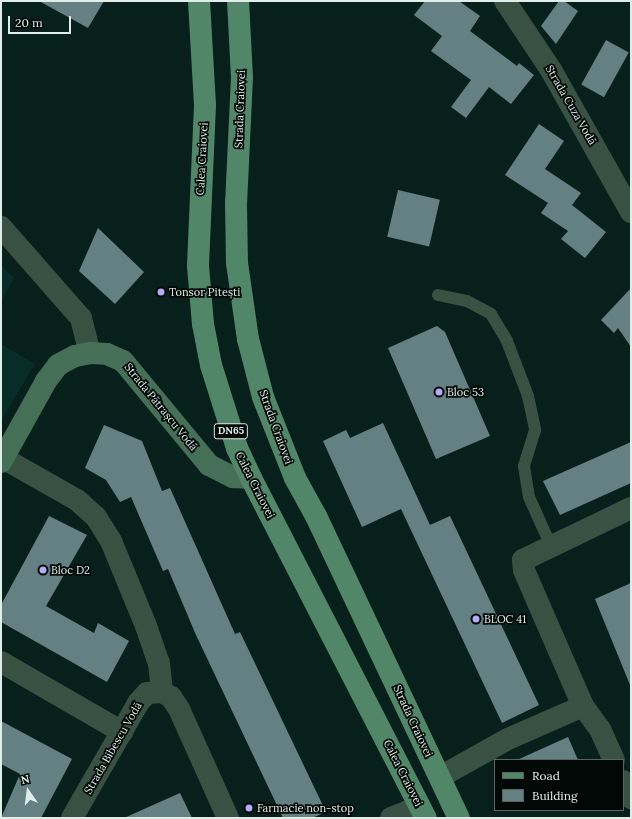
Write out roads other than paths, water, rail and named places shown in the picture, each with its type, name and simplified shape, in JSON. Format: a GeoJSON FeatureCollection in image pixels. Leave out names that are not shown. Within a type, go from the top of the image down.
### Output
{"type":"FeatureCollection","features":[{"type":"Feature","properties":{"kind":"main road","name":"Calea Craiovei"},"geometry":{"type":"LineString","coordinates":[[199,1],[205,105],[198,266],[203,324],[223,407],[251,478],[423,812]]}},
{"type":"Feature","properties":{"kind":"main road","name":"Strada Craiovei"},"geometry":{"type":"LineString","coordinates":[[238,1],[242,77],[236,202],[237,263],[248,339],[261,390],[294,478],[316,516],[459,818]]}},
{"type":"Feature","properties":{"kind":"street","name":"Strada Cuza Vodă"},"geometry":{"type":"LineString","coordinates":[[505,1],[551,70],[631,212]]}},
{"type":"Feature","properties":{"kind":"street"},"geometry":{"type":"LineString","coordinates":[[1,227],[81,318],[90,352]]}},
{"type":"Feature","properties":{"kind":"street","name":"Strada Pătrașcu Vodă"},"geometry":{"type":"LineString","coordinates":[[2,460],[46,381],[58,365],[75,356],[90,352],[107,354],[123,361],[209,465],[233,477],[251,478]]}},
{"type":"Feature","properties":{"kind":"street"},"geometry":{"type":"LineString","coordinates":[[2,460],[77,500],[96,517],[111,541],[146,626],[159,663],[162,692],[171,697],[179,709],[228,818]]}},
{"type":"Feature","properties":{"kind":"street"},"geometry":{"type":"LineString","coordinates":[[614,759],[600,729],[582,706],[524,570],[523,560],[631,508]]}},
{"type":"Feature","properties":{"kind":"street"},"geometry":{"type":"LineString","coordinates":[[1,662],[122,732]]}},
{"type":"Feature","properties":{"kind":"street","name":"Strada Bibescu Vodă"},"geometry":{"type":"LineString","coordinates":[[72,818],[138,703],[147,694],[162,692]]}},
{"type":"Feature","properties":{"kind":"street"},"geometry":{"type":"LineString","coordinates":[[440,777],[508,739],[582,706]]}},
{"type":"Feature","properties":{"kind":"street"},"geometry":{"type":"LineString","coordinates":[[624,783],[631,798]]}},
{"type":"Feature","properties":{"kind":"street"},"geometry":{"type":"LineString","coordinates":[[391,818],[423,812]]}},
{"type":"Feature","properties":{"kind":"lane"},"geometry":{"type":"LineString","coordinates":[[438,295],[467,301],[491,314],[508,341],[528,396],[535,430],[524,466],[529,497],[551,546]]}},
{"type":"Feature","properties":{"kind":"place","name":"Tonsor Pitești"},"geometry":{"type":"Point","coordinates":[161,292]}},
{"type":"Feature","properties":{"kind":"place","name":"Bloc 53"},"geometry":{"type":"Point","coordinates":[439,392]}},
{"type":"Feature","properties":{"kind":"place","name":"Bloc D2"},"geometry":{"type":"Point","coordinates":[43,570]}},
{"type":"Feature","properties":{"kind":"place","name":"BLOC 41"},"geometry":{"type":"Point","coordinates":[476,619]}},
{"type":"Feature","properties":{"kind":"place","name":"Farmacie non-stop"},"geometry":{"type":"Point","coordinates":[249,808]}}]}
